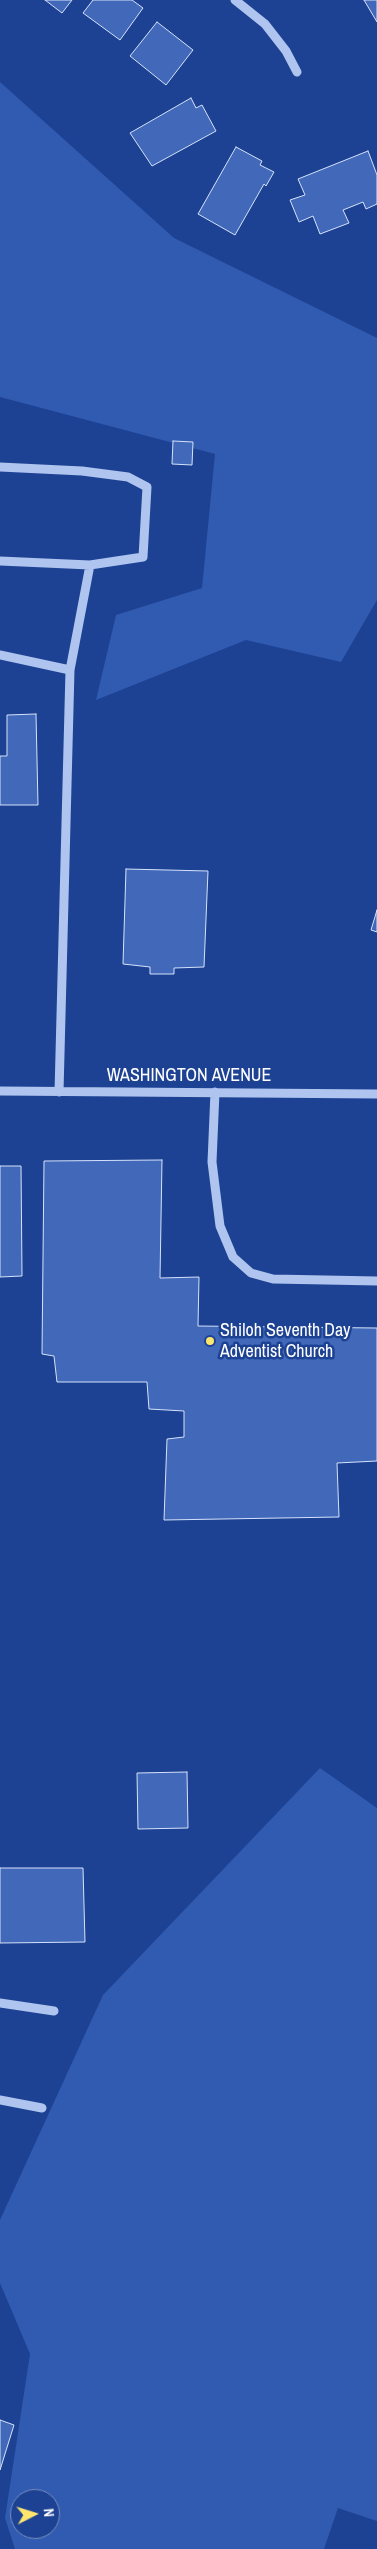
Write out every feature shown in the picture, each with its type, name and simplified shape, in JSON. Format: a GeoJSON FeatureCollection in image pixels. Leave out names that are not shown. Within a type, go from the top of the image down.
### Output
{"type":"FeatureCollection","features":[{"type":"Feature","properties":{"kind":"street"},"geometry":{"type":"LineString","coordinates":[[235,0],[265,24],[286,51],[297,72]]}},
{"type":"Feature","properties":{"kind":"street"},"geometry":{"type":"LineString","coordinates":[[0,467],[82,471],[128,477],[147,487],[144,557],[90,566],[0,561]]}},
{"type":"Feature","properties":{"kind":"street"},"geometry":{"type":"LineString","coordinates":[[59,1092],[70,670],[90,566]]}},
{"type":"Feature","properties":{"kind":"street"},"geometry":{"type":"LineString","coordinates":[[0,655],[70,670]]}},
{"type":"Feature","properties":{"kind":"street","name":"WASHINGTON AVENUE"},"geometry":{"type":"LineString","coordinates":[[0,1091],[377,1094]]}},
{"type":"Feature","properties":{"kind":"street"},"geometry":{"type":"LineString","coordinates":[[215,1092],[212,1162],[220,1226],[233,1257],[251,1273],[273,1279],[377,1281]]}},
{"type":"Feature","properties":{"kind":"street"},"geometry":{"type":"LineString","coordinates":[[0,2003],[54,2011]]}},
{"type":"Feature","properties":{"kind":"street"},"geometry":{"type":"LineString","coordinates":[[0,2100],[42,2108]]}},
{"type":"Feature","properties":{"kind":"shaded area"},"geometry":{"type":"Polygon","coordinates":[[[0,82],[174,238],[377,338],[377,600],[341,662],[246,640],[96,700],[116,615],[202,588],[215,454],[0,397],[0,82]]]}},
{"type":"Feature","properties":{"kind":"shaded area"},"geometry":{"type":"Polygon","coordinates":[[[320,1768],[377,1808],[377,2521],[338,2508],[324,2549],[15,2549],[12,2539],[60,2539],[60,2489],[10,2489],[10,2534],[5,2518],[30,2354],[0,2283],[0,2220],[103,1995],[320,1768]]]}},
{"type":"Feature","properties":{"kind":"building"},"geometry":{"type":"Polygon","coordinates":[[[45,0],[72,0],[62,13],[45,0]]]}},
{"type":"Feature","properties":{"kind":"building"},"geometry":{"type":"Polygon","coordinates":[[[93,0],[132,0],[143,8],[120,40],[83,13],[93,0]]]}},
{"type":"Feature","properties":{"kind":"building"},"geometry":{"type":"Polygon","coordinates":[[[364,0],[377,0],[377,22],[364,0]]]}},
{"type":"Feature","properties":{"kind":"building"},"geometry":{"type":"Polygon","coordinates":[[[157,22],[193,50],[166,85],[130,56],[157,22]]]}},
{"type":"Feature","properties":{"kind":"building"},"geometry":{"type":"Polygon","coordinates":[[[191,98],[196,108],[202,105],[216,131],[152,166],[130,133],[191,98]]]}},
{"type":"Feature","properties":{"kind":"building"},"geometry":{"type":"Polygon","coordinates":[[[236,147],[262,161],[260,165],[274,172],[266,186],[264,184],[235,235],[198,214],[236,147]]]}},
{"type":"Feature","properties":{"kind":"building"},"geometry":{"type":"Polygon","coordinates":[[[368,151],[377,175],[377,204],[366,209],[363,202],[343,210],[349,223],[320,234],[313,216],[299,222],[290,200],[305,195],[298,179],[368,151]]]}},
{"type":"Feature","properties":{"kind":"building"},"geometry":{"type":"Polygon","coordinates":[[[173,441],[193,442],[192,465],[172,464],[173,441]]]}},
{"type":"Feature","properties":{"kind":"building"},"geometry":{"type":"Polygon","coordinates":[[[36,714],[38,805],[0,805],[0,756],[7,756],[7,715],[36,714]]]}},
{"type":"Feature","properties":{"kind":"building"},"geometry":{"type":"Polygon","coordinates":[[[126,869],[208,871],[204,967],[174,968],[174,974],[150,974],[150,967],[123,964],[126,869]]]}},
{"type":"Feature","properties":{"kind":"building"},"geometry":{"type":"Polygon","coordinates":[[[377,910],[377,932],[371,930],[377,910]]]}},
{"type":"Feature","properties":{"kind":"building","name":"Shiloh Seventh Day Adventist Church"},"geometry":{"type":"Polygon","coordinates":[[[162,1160],[160,1278],[199,1277],[198,1326],[377,1328],[377,1461],[337,1463],[339,1517],[164,1520],[167,1439],[184,1437],[184,1411],[149,1409],[147,1382],[57,1382],[54,1356],[42,1354],[44,1161],[162,1160]]]}},
{"type":"Feature","properties":{"kind":"building"},"geometry":{"type":"Polygon","coordinates":[[[0,1166],[21,1166],[22,1276],[0,1277],[0,1166]]]}},
{"type":"Feature","properties":{"kind":"building"},"geometry":{"type":"Polygon","coordinates":[[[187,1772],[188,1828],[138,1829],[137,1773],[187,1772]]]}},
{"type":"Feature","properties":{"kind":"building"},"geometry":{"type":"Polygon","coordinates":[[[0,1868],[83,1868],[85,1942],[0,1943],[0,1868]]]}},
{"type":"Feature","properties":{"kind":"building"},"geometry":{"type":"Polygon","coordinates":[[[0,2420],[14,2425],[0,2470],[0,2420]]]}},
{"type":"Feature","properties":{"kind":"place","name":"Shiloh Seventh Day Adventist Church"},"geometry":{"type":"Point","coordinates":[210,1341]}}]}
